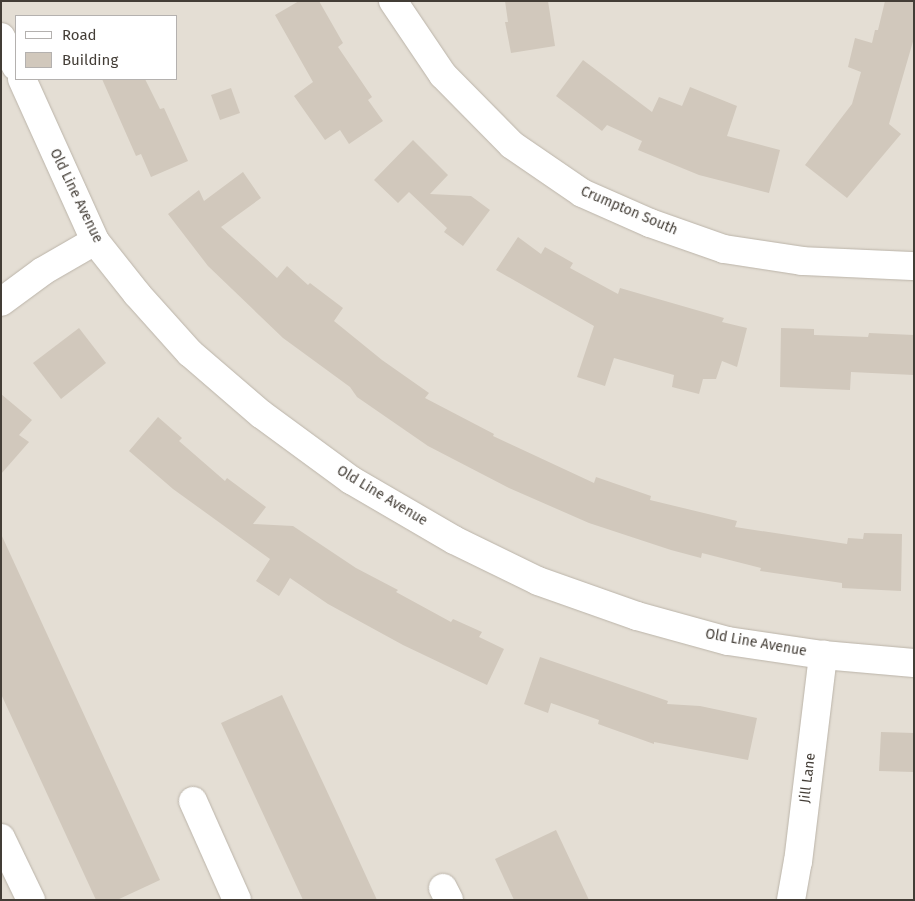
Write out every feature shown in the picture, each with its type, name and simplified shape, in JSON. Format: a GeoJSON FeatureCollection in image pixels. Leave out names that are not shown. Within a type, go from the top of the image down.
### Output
{"type":"FeatureCollection","features":[{"type":"Feature","properties":{"kind":"street","name":"Crumpton South"},"geometry":{"type":"LineString","coordinates":[[393,1],[443,76],[512,145],[582,193],[650,223],[724,249],[802,261],[914,266]]}},
{"type":"Feature","properties":{"kind":"street"},"geometry":{"type":"LineString","coordinates":[[1,37],[15,64]]}},
{"type":"Feature","properties":{"kind":"street","name":"Old Line Avenue"},"geometry":{"type":"LineString","coordinates":[[22,80],[95,241],[137,294],[190,353],[261,414],[350,480],[454,540],[538,580],[637,616],[728,642],[823,655],[914,663]]}},
{"type":"Feature","properties":{"kind":"street"},"geometry":{"type":"LineString","coordinates":[[1,302],[43,271],[95,241]]}},
{"type":"Feature","properties":{"kind":"street","name":"Jill Lane"},"geometry":{"type":"LineString","coordinates":[[791,900],[798,862],[823,655]]}},
{"type":"Feature","properties":{"kind":"street"},"geometry":{"type":"LineString","coordinates":[[193,801],[237,900]]}},
{"type":"Feature","properties":{"kind":"street"},"geometry":{"type":"LineString","coordinates":[[1,838],[30,900]]}},
{"type":"Feature","properties":{"kind":"street"},"geometry":{"type":"LineString","coordinates":[[1,883],[22,900]]}},
{"type":"Feature","properties":{"kind":"shaded area"},"geometry":{"type":"Polygon","coordinates":[[[1,1],[914,1],[914,900],[1,900],[1,1]]]}},
{"type":"Feature","properties":{"kind":"building"},"geometry":{"type":"Polygon","coordinates":[[[299,1],[319,1],[343,43],[338,47],[372,97],[368,100],[383,121],[349,144],[340,130],[325,140],[294,96],[313,82],[275,15],[299,1]]]}},
{"type":"Feature","properties":{"kind":"building"},"geometry":{"type":"Polygon","coordinates":[[[505,1],[548,1],[555,46],[511,53],[505,22],[508,22],[505,1]]]}},
{"type":"Feature","properties":{"kind":"building"},"geometry":{"type":"Polygon","coordinates":[[[885,1],[914,1],[914,38],[889,124],[901,134],[847,198],[805,165],[852,104],[861,72],[848,67],[855,38],[872,43],[875,30],[878,30],[885,1]]]}},
{"type":"Feature","properties":{"kind":"building"},"geometry":{"type":"Polygon","coordinates":[[[583,60],[652,112],[659,97],[682,106],[690,87],[737,106],[727,136],[780,150],[769,193],[699,175],[638,150],[642,141],[607,125],[602,131],[556,96],[583,60]]]}},
{"type":"Feature","properties":{"kind":"building"},"geometry":{"type":"Polygon","coordinates":[[[102,80],[146,80],[160,109],[164,108],[188,161],[151,177],[141,154],[136,156],[102,80]]]}},
{"type":"Feature","properties":{"kind":"building"},"geometry":{"type":"Polygon","coordinates":[[[231,88],[240,113],[220,120],[211,95],[231,88]]]}},
{"type":"Feature","properties":{"kind":"building"},"geometry":{"type":"Polygon","coordinates":[[[413,140],[448,175],[430,194],[471,196],[490,210],[463,246],[444,232],[447,228],[409,192],[398,203],[374,180],[413,140]]]}},
{"type":"Feature","properties":{"kind":"building"},"geometry":{"type":"Polygon","coordinates":[[[243,172],[261,198],[221,227],[277,278],[287,266],[308,285],[310,283],[343,308],[334,321],[382,360],[429,393],[425,398],[494,434],[493,436],[594,483],[596,477],[651,496],[650,500],[737,521],[735,527],[847,544],[848,538],[863,539],[864,533],[902,534],[901,591],[842,588],[842,583],[760,571],[761,568],[702,553],[701,558],[671,550],[589,523],[509,488],[428,446],[357,397],[350,387],[283,338],[208,266],[168,214],[199,190],[204,201],[243,172]]]}},
{"type":"Feature","properties":{"kind":"building"},"geometry":{"type":"Polygon","coordinates":[[[518,237],[541,254],[545,247],[573,263],[570,268],[618,294],[620,288],[724,318],[722,322],[747,328],[737,367],[722,361],[716,379],[703,379],[699,394],[672,387],[674,375],[614,358],[605,386],[577,377],[594,326],[496,270],[518,237]]]}},
{"type":"Feature","properties":{"kind":"building"},"geometry":{"type":"Polygon","coordinates":[[[79,328],[106,363],[61,399],[33,363],[79,328]]]}},
{"type":"Feature","properties":{"kind":"building"},"geometry":{"type":"Polygon","coordinates":[[[781,328],[814,329],[814,335],[868,337],[869,333],[914,335],[914,375],[851,372],[850,390],[780,387],[781,328]]]}},
{"type":"Feature","properties":{"kind":"building"},"geometry":{"type":"Polygon","coordinates":[[[1,394],[32,420],[19,435],[29,442],[1,474],[1,394]]]}},
{"type":"Feature","properties":{"kind":"building"},"geometry":{"type":"Polygon","coordinates":[[[158,417],[182,438],[179,441],[225,481],[227,478],[266,507],[253,524],[293,526],[356,568],[398,590],[396,592],[451,622],[453,619],[482,632],[479,637],[504,649],[487,685],[403,645],[328,604],[290,578],[279,596],[256,581],[270,559],[173,489],[129,451],[158,417]]]}},
{"type":"Feature","properties":{"kind":"building"},"geometry":{"type":"Polygon","coordinates":[[[1,534],[160,880],[117,900],[96,900],[1,694],[1,534]]]}},
{"type":"Feature","properties":{"kind":"building"},"geometry":{"type":"Polygon","coordinates":[[[540,657],[668,701],[667,704],[700,706],[757,718],[748,760],[654,742],[654,744],[598,724],[599,720],[551,703],[548,713],[524,704],[540,657]]]}},
{"type":"Feature","properties":{"kind":"building"},"geometry":{"type":"Polygon","coordinates":[[[282,695],[377,900],[303,900],[221,723],[282,695]]]}},
{"type":"Feature","properties":{"kind":"building"},"geometry":{"type":"Polygon","coordinates":[[[881,732],[914,733],[914,772],[879,771],[881,732]]]}},
{"type":"Feature","properties":{"kind":"building"},"geometry":{"type":"Polygon","coordinates":[[[556,830],[589,900],[514,900],[495,859],[556,830]]]}}]}
